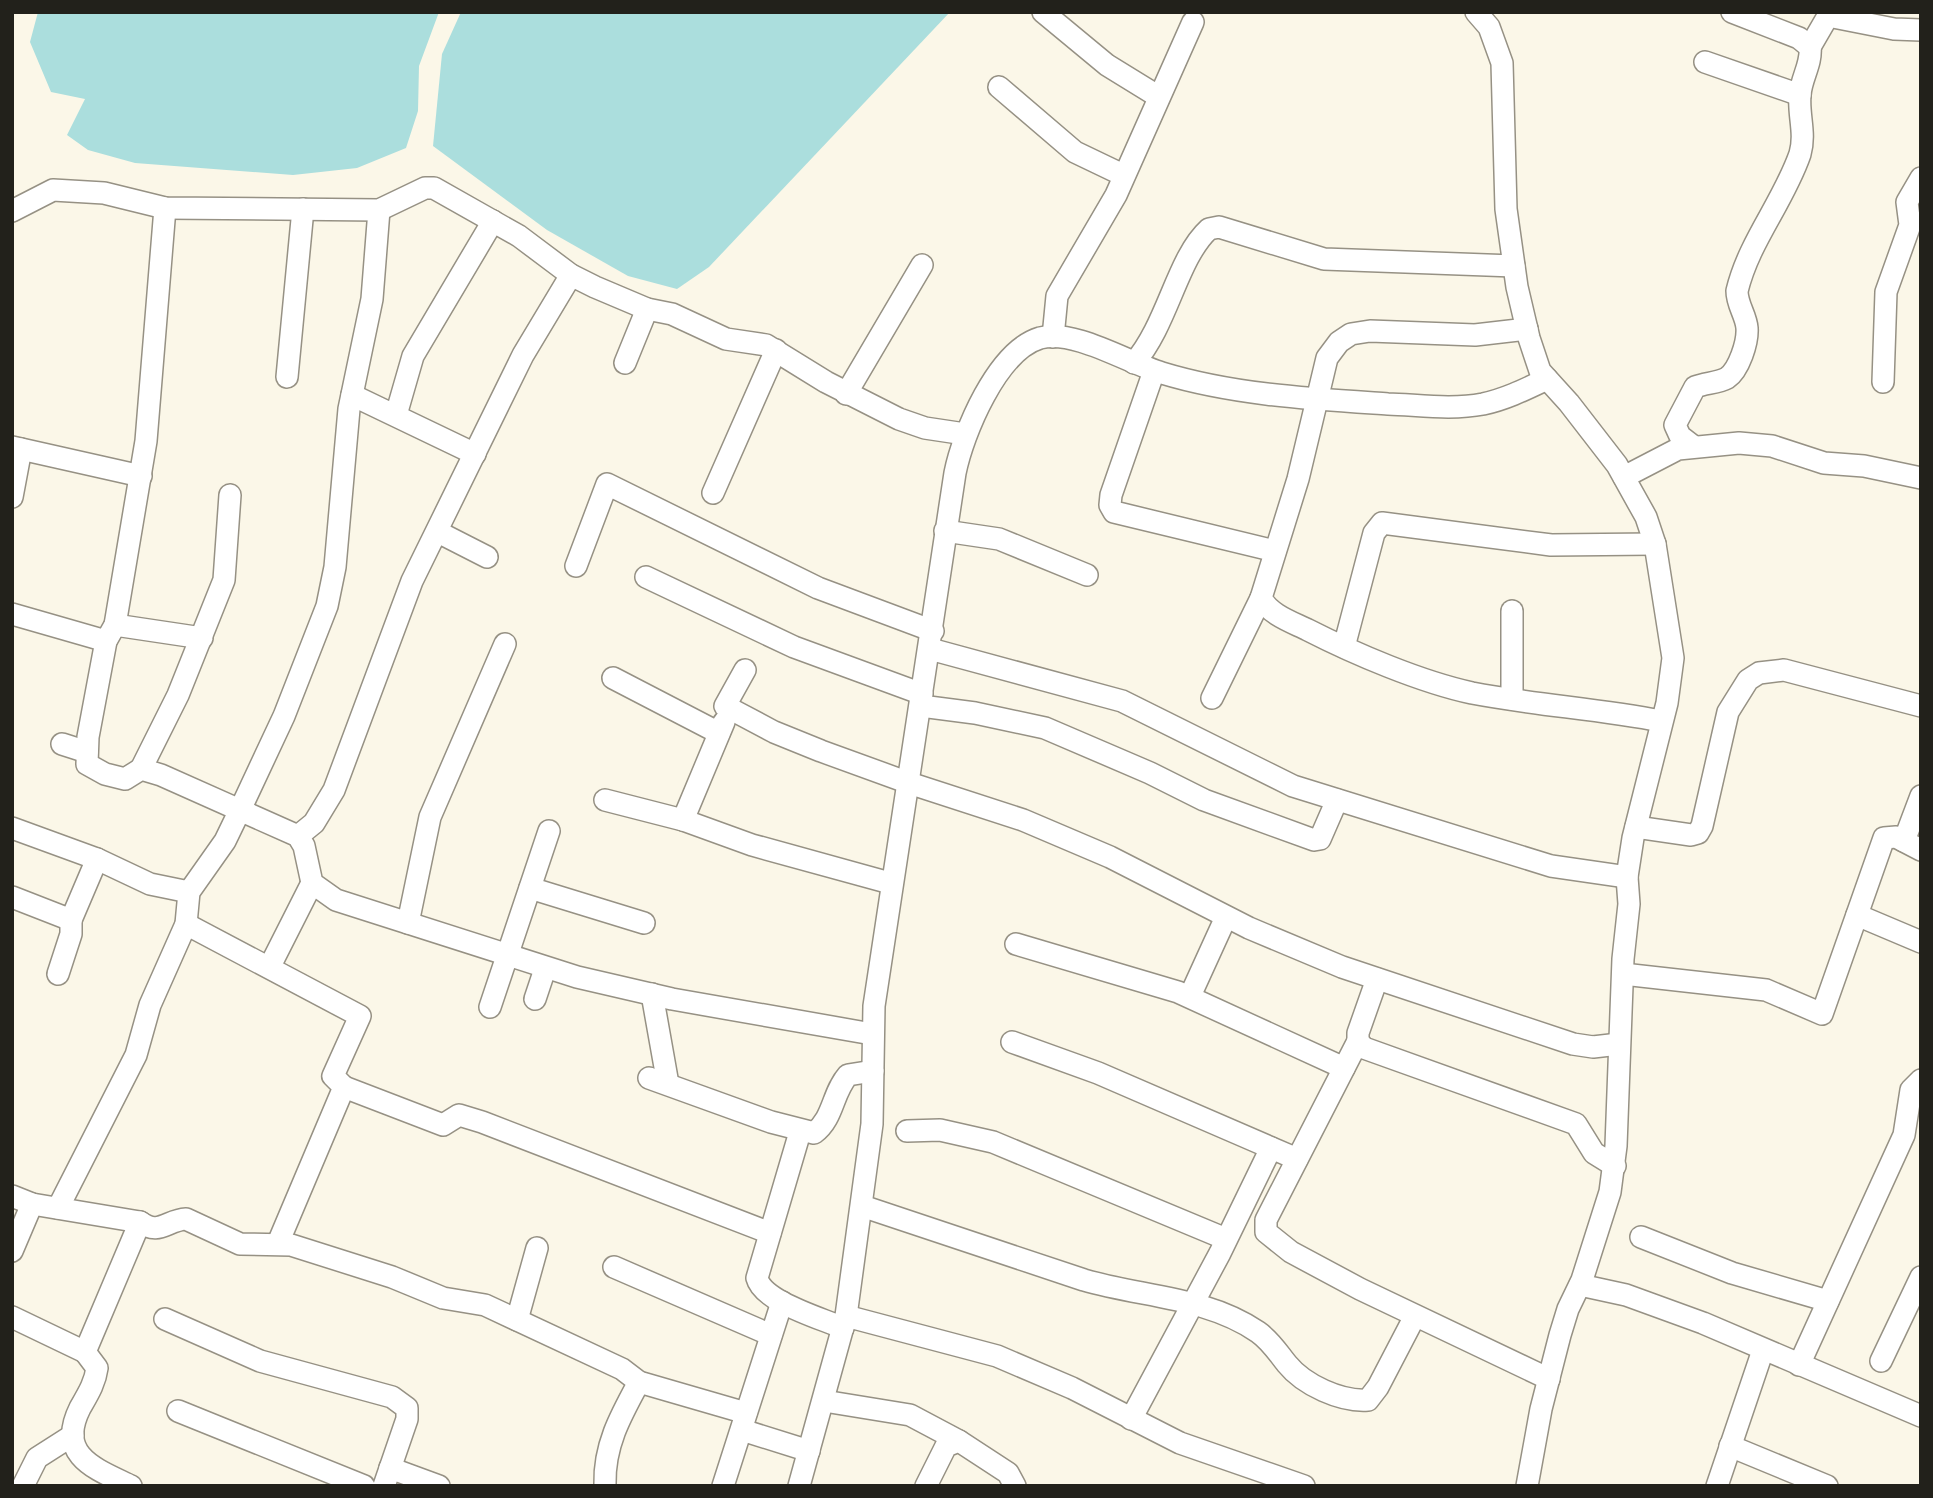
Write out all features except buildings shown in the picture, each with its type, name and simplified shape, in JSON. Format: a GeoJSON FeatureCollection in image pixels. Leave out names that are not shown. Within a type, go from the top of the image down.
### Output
{"type":"FeatureCollection","features":[{"type":"Feature","properties":{"kind":"street"},"geometry":{"type":"LineString","coordinates":[[1043,12],[1098,58],[1158,97]]}},
{"type":"Feature","properties":{"kind":"street"},"geometry":{"type":"LineString","coordinates":[[1476,12],[1489,27],[1502,63],[1506,209],[1527,330],[1540,371],[1569,403],[1624,477],[1646,517],[1655,544],[1673,658],[1670,688],[1636,827],[1627,877],[1632,975],[1619,1044],[1615,1166],[1610,1192],[1580,1284],[1568,1309],[1549,1380],[1527,1486]]}},
{"type":"Feature","properties":{"kind":"street"},"geometry":{"type":"LineString","coordinates":[[1732,12],[1799,38],[1810,47]]}},
{"type":"Feature","properties":{"kind":"street"},"geometry":{"type":"LineString","coordinates":[[1693,446],[1680,436],[1675,425],[1695,387],[1725,379],[1740,359],[1747,327],[1737,300],[1737,291],[1755,238],[1772,217],[1800,153],[1803,128],[1800,95],[1811,55],[1810,47],[1828,16],[1894,29],[1921,30]]}},
{"type":"Feature","properties":{"kind":"street"},"geometry":{"type":"LineString","coordinates":[[1053,337],[1057,296],[1105,215],[1193,22]]}},
{"type":"Feature","properties":{"kind":"street"},"geometry":{"type":"LineString","coordinates":[[1705,62],[1800,95]]}},
{"type":"Feature","properties":{"kind":"street"},"geometry":{"type":"LineString","coordinates":[[999,87],[1075,152],[1124,175]]}},
{"type":"Feature","properties":{"kind":"street"},"geometry":{"type":"LineString","coordinates":[[1884,382],[1886,292],[1915,218],[1907,202],[1921,178]]}},
{"type":"Feature","properties":{"kind":"street"},"geometry":{"type":"LineString","coordinates":[[12,211],[53,190],[104,193],[165,208],[379,210],[425,188],[434,188],[493,221],[571,275],[647,309],[672,314],[726,340],[766,345],[846,394],[912,424],[965,434]]}},
{"type":"Feature","properties":{"kind":"street"},"geometry":{"type":"LineString","coordinates":[[165,208],[150,401],[141,476],[87,752],[88,764],[105,774],[125,779],[141,769],[178,695],[224,580],[230,495]]}},
{"type":"Feature","properties":{"kind":"street"},"geometry":{"type":"LineString","coordinates":[[287,377],[303,209]]}},
{"type":"Feature","properties":{"kind":"street"},"geometry":{"type":"LineString","coordinates":[[58,1209],[136,1055],[150,1005],[186,923],[189,892],[225,841],[240,810],[284,716],[332,588],[345,444],[372,299],[379,210]]}},
{"type":"Feature","properties":{"kind":"street"},"geometry":{"type":"LineString","coordinates":[[397,415],[413,356],[493,221]]}},
{"type":"Feature","properties":{"kind":"street"},"geometry":{"type":"LineString","coordinates":[[1134,363],[1154,336],[1191,255],[1209,229],[1219,227],[1324,259],[1391,264],[1514,266]]}},
{"type":"Feature","properties":{"kind":"street"},"geometry":{"type":"LineString","coordinates":[[846,394],[922,265]]}},
{"type":"Feature","properties":{"kind":"street"},"geometry":{"type":"LineString","coordinates":[[298,836],[314,823],[334,790],[396,618],[523,355],[571,275]]}},
{"type":"Feature","properties":{"kind":"street"},"geometry":{"type":"LineString","coordinates":[[625,363],[647,309]]}},
{"type":"Feature","properties":{"kind":"street"},"geometry":{"type":"LineString","coordinates":[[1212,698],[1261,598],[1327,358],[1339,342],[1351,334],[1404,331],[1475,335],[1527,330]]}},
{"type":"Feature","properties":{"kind":"street"},"geometry":{"type":"LineString","coordinates":[[799,1486],[845,1322],[872,1124],[872,1034],[890,883],[922,700],[945,531],[965,434],[999,373],[1015,354],[1030,343],[1053,337],[1083,342],[1154,371],[1236,389],[1317,400],[1462,407],[1508,397],[1547,379]]}},
{"type":"Feature","properties":{"kind":"street"},"geometry":{"type":"LineString","coordinates":[[713,493],[776,351]]}},
{"type":"Feature","properties":{"kind":"street"},"geometry":{"type":"LineString","coordinates":[[1154,371],[1111,495],[1110,505],[1114,512],[1275,551]]}},
{"type":"Feature","properties":{"kind":"street"},"geometry":{"type":"LineString","coordinates":[[352,396],[475,454]]}},
{"type":"Feature","properties":{"kind":"street"},"geometry":{"type":"LineString","coordinates":[[1624,477],[1652,460],[1693,446],[1739,443],[1772,446],[1824,463],[1864,466],[1921,478]]}},
{"type":"Feature","properties":{"kind":"street"},"geometry":{"type":"LineString","coordinates":[[12,498],[17,448],[141,476]]}},
{"type":"Feature","properties":{"kind":"street"},"geometry":{"type":"LineString","coordinates":[[576,566],[607,484],[818,588],[931,640],[1122,701],[1293,786],[1551,866],[1627,877]]}},
{"type":"Feature","properties":{"kind":"street"},"geometry":{"type":"LineString","coordinates":[[1344,647],[1374,533],[1382,523],[1550,545],[1655,544]]}},
{"type":"Feature","properties":{"kind":"street"},"geometry":{"type":"LineString","coordinates":[[945,531],[999,539],[1087,575]]}},
{"type":"Feature","properties":{"kind":"street"},"geometry":{"type":"LineString","coordinates":[[438,532],[487,557]]}},
{"type":"Feature","properties":{"kind":"street"},"geometry":{"type":"LineString","coordinates":[[646,577],[794,647],[922,700],[1045,728],[1150,773],[1204,800],[1314,840],[1320,839],[1326,832],[1337,800]]}},
{"type":"Feature","properties":{"kind":"street"},"geometry":{"type":"LineString","coordinates":[[1261,598],[1266,606],[1283,617],[1344,647],[1425,680],[1512,699],[1596,709],[1661,721]]}},
{"type":"Feature","properties":{"kind":"street"},"geometry":{"type":"LineString","coordinates":[[1512,611],[1512,699]]}},
{"type":"Feature","properties":{"kind":"street"},"geometry":{"type":"LineString","coordinates":[[12,614],[110,633],[202,638]]}},
{"type":"Feature","properties":{"kind":"street"},"geometry":{"type":"LineString","coordinates":[[408,923],[430,817],[505,644]]}},
{"type":"Feature","properties":{"kind":"street"},"geometry":{"type":"LineString","coordinates":[[745,670],[725,706],[774,732],[909,783],[1023,820],[1110,858],[1226,917],[1377,979],[1573,1044],[1593,1047],[1619,1044]]}},
{"type":"Feature","properties":{"kind":"street"},"geometry":{"type":"LineString","coordinates":[[1636,827],[1690,835],[1698,833],[1702,826],[1728,712],[1748,680],[1759,673],[1784,670],[1921,706]]}},
{"type":"Feature","properties":{"kind":"street"},"geometry":{"type":"LineString","coordinates":[[613,678],[719,733]]}},
{"type":"Feature","properties":{"kind":"street"},"geometry":{"type":"LineString","coordinates":[[683,820],[729,710]]}},
{"type":"Feature","properties":{"kind":"street"},"geometry":{"type":"LineString","coordinates":[[62,744],[87,752]]}},
{"type":"Feature","properties":{"kind":"street"},"geometry":{"type":"LineString","coordinates":[[141,769],[298,836],[304,846],[312,883],[270,966]]}},
{"type":"Feature","properties":{"kind":"street"},"geometry":{"type":"LineString","coordinates":[[1632,975],[1766,990],[1809,1011],[1822,1014],[1884,838],[1889,835],[1913,846],[1921,796]]}},
{"type":"Feature","properties":{"kind":"street"},"geometry":{"type":"LineString","coordinates":[[605,800],[683,820],[752,845],[890,883]]}},
{"type":"Feature","properties":{"kind":"street"},"geometry":{"type":"LineString","coordinates":[[12,828],[97,859],[150,884],[189,892]]}},
{"type":"Feature","properties":{"kind":"street"},"geometry":{"type":"LineString","coordinates":[[490,1007],[509,957],[549,831]]}},
{"type":"Feature","properties":{"kind":"street"},"geometry":{"type":"LineString","coordinates":[[58,974],[71,934],[71,920],[97,859]]}},
{"type":"Feature","properties":{"kind":"street"},"geometry":{"type":"LineString","coordinates":[[312,883],[336,900],[545,969],[652,994],[872,1034]]}},
{"type":"Feature","properties":{"kind":"street"},"geometry":{"type":"LineString","coordinates":[[530,888],[644,923]]}},
{"type":"Feature","properties":{"kind":"street"},"geometry":{"type":"LineString","coordinates":[[12,897],[71,920]]}},
{"type":"Feature","properties":{"kind":"street"},"geometry":{"type":"LineString","coordinates":[[1857,915],[1921,942]]}},
{"type":"Feature","properties":{"kind":"street"},"geometry":{"type":"LineString","coordinates":[[1190,996],[1226,917]]}},
{"type":"Feature","properties":{"kind":"street"},"geometry":{"type":"LineString","coordinates":[[186,923],[360,1016],[333,1076],[344,1087],[443,1125],[459,1115],[482,1122],[771,1233]]}},
{"type":"Feature","properties":{"kind":"street"},"geometry":{"type":"LineString","coordinates":[[1016,944],[1190,996],[1344,1068]]}},
{"type":"Feature","properties":{"kind":"street"},"geometry":{"type":"LineString","coordinates":[[535,999],[545,969]]}},
{"type":"Feature","properties":{"kind":"street"},"geometry":{"type":"LineString","coordinates":[[1377,979],[1358,1041],[1266,1220],[1266,1232],[1291,1252],[1549,1380]]}},
{"type":"Feature","properties":{"kind":"street"},"geometry":{"type":"LineString","coordinates":[[652,994],[659,1081],[800,1132],[814,1133],[824,1126],[841,1083],[848,1075],[873,1071]]}},
{"type":"Feature","properties":{"kind":"street"},"geometry":{"type":"LineString","coordinates":[[1358,1041],[1378,1055],[1576,1124],[1594,1153],[1615,1166]]}},
{"type":"Feature","properties":{"kind":"street"},"geometry":{"type":"LineString","coordinates":[[1013,1042],[1098,1073],[1297,1160]]}},
{"type":"Feature","properties":{"kind":"street"},"geometry":{"type":"LineString","coordinates":[[1799,1365],[1904,1135],[1911,1090],[1921,1080]]}},
{"type":"Feature","properties":{"kind":"street"},"geometry":{"type":"LineString","coordinates":[[278,1243],[344,1087]]}},
{"type":"Feature","properties":{"kind":"street"},"geometry":{"type":"LineString","coordinates":[[907,1131],[940,1130],[993,1142],[1226,1239]]}},
{"type":"Feature","properties":{"kind":"street"},"geometry":{"type":"LineString","coordinates":[[800,1132],[757,1278],[762,1291],[782,1302],[845,1322],[997,1356],[1072,1388],[1180,1443],[1302,1485]]}},
{"type":"Feature","properties":{"kind":"street"},"geometry":{"type":"LineString","coordinates":[[1131,1419],[1271,1148]]}},
{"type":"Feature","properties":{"kind":"street"},"geometry":{"type":"LineString","coordinates":[[12,1196],[32,1204],[139,1222],[147,1228],[161,1230],[178,1220],[186,1219],[240,1244],[278,1243],[331,1256],[443,1298],[472,1300],[622,1369],[639,1382],[744,1422],[810,1451]]}},
{"type":"Feature","properties":{"kind":"street"},"geometry":{"type":"LineString","coordinates":[[12,1251],[32,1204]]}},
{"type":"Feature","properties":{"kind":"street"},"geometry":{"type":"LineString","coordinates":[[862,1206],[1084,1280],[1122,1291],[1193,1302],[1258,1332],[1300,1377],[1344,1398],[1358,1401],[1368,1400],[1378,1387],[1415,1315]]}},
{"type":"Feature","properties":{"kind":"street"},"geometry":{"type":"LineString","coordinates":[[85,1352],[139,1222]]}},
{"type":"Feature","properties":{"kind":"street"},"geometry":{"type":"LineString","coordinates":[[1641,1237],[1732,1273],[1828,1301]]}},
{"type":"Feature","properties":{"kind":"street"},"geometry":{"type":"LineString","coordinates":[[517,1320],[537,1248]]}},
{"type":"Feature","properties":{"kind":"street"},"geometry":{"type":"LineString","coordinates":[[614,1267],[771,1335]]}},
{"type":"Feature","properties":{"kind":"street"},"geometry":{"type":"LineString","coordinates":[[1881,1361],[1921,1277]]}},
{"type":"Feature","properties":{"kind":"street"},"geometry":{"type":"LineString","coordinates":[[1580,1284],[1626,1295],[1703,1322],[1763,1350],[1920,1413]]}},
{"type":"Feature","properties":{"kind":"street"},"geometry":{"type":"LineString","coordinates":[[723,1486],[782,1302]]}},
{"type":"Feature","properties":{"kind":"street"},"geometry":{"type":"LineString","coordinates":[[12,1317],[85,1352],[97,1368],[95,1381],[78,1412],[73,1435],[76,1450],[88,1466],[131,1486]]}},
{"type":"Feature","properties":{"kind":"street"},"geometry":{"type":"LineString","coordinates":[[165,1319],[260,1361],[369,1390],[401,1402],[407,1408],[407,1419],[387,1477],[439,1486]]}},
{"type":"Feature","properties":{"kind":"street"},"geometry":{"type":"LineString","coordinates":[[1719,1485],[1763,1350]]}},
{"type":"Feature","properties":{"kind":"street"},"geometry":{"type":"LineString","coordinates":[[605,1484],[604,1460],[615,1426],[639,1382]]}},
{"type":"Feature","properties":{"kind":"street"},"geometry":{"type":"LineString","coordinates":[[824,1401],[910,1415],[959,1441],[1008,1473],[1015,1486]]}},
{"type":"Feature","properties":{"kind":"street"},"geometry":{"type":"LineString","coordinates":[[178,1411],[364,1486]]}},
{"type":"Feature","properties":{"kind":"street"},"geometry":{"type":"LineString","coordinates":[[23,1486],[37,1458],[73,1435]]}},
{"type":"Feature","properties":{"kind":"street"},"geometry":{"type":"LineString","coordinates":[[926,1486],[946,1446],[959,1441]]}},
{"type":"Feature","properties":{"kind":"street"},"geometry":{"type":"LineString","coordinates":[[1730,1446],[1827,1486]]}},
{"type":"Feature","properties":{"kind":"water"},"geometry":{"type":"Polygon","coordinates":[[[38,12],[439,12],[419,66],[418,111],[406,148],[357,168],[293,175],[135,163],[88,150],[67,135],[85,99],[51,92],[30,42],[38,12]]]}},
{"type":"Feature","properties":{"kind":"water"},"geometry":{"type":"Polygon","coordinates":[[[461,12],[950,12],[709,267],[677,289],[628,276],[547,230],[433,146],[442,54],[461,12]]]}}]}
